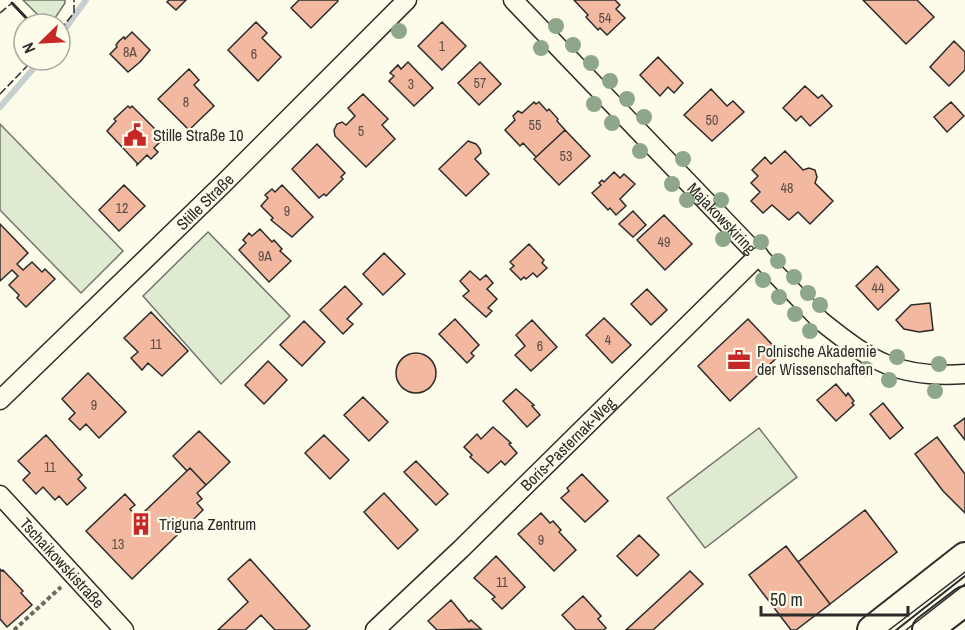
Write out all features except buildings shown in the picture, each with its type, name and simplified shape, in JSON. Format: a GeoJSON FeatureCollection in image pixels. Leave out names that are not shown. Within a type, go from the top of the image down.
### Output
{"type":"FeatureCollection","features":[{"type":"Feature","properties":{"kind":"main road"},"geometry":{"type":"LineString","coordinates":[[872,630],[965,557]]}},
{"type":"Feature","properties":{"kind":"main road"},"geometry":{"type":"LineString","coordinates":[[927,630],[965,601]]}},
{"type":"Feature","properties":{"kind":"street","name":"Stille Straße"},"geometry":{"type":"LineString","coordinates":[[0,400],[407,0]]}},
{"type":"Feature","properties":{"kind":"street","name":"Majakowskiring"},"geometry":{"type":"LineString","coordinates":[[517,1],[821,321],[858,350],[880,363],[906,371],[938,375],[965,374]]}},
{"type":"Feature","properties":{"kind":"street","name":"Boris-Pasternak-Weg"},"geometry":{"type":"LineString","coordinates":[[375,630],[461,549],[759,255]]}},
{"type":"Feature","properties":{"kind":"street","name":"Tschaikowskistraße"},"geometry":{"type":"LineString","coordinates":[[0,495],[124,630]]}},
{"type":"Feature","properties":{"kind":"path"},"geometry":{"type":"LineString","coordinates":[[14,630],[62,586]]}},
{"type":"Feature","properties":{"kind":"green space"},"geometry":{"type":"Polygon","coordinates":[[[23,0],[65,0],[59,12],[35,12],[23,0]]]}},
{"type":"Feature","properties":{"kind":"green space"},"geometry":{"type":"Polygon","coordinates":[[[0,124],[123,251],[81,293],[0,210],[0,124]]]}},
{"type":"Feature","properties":{"kind":"green space"},"geometry":{"type":"Polygon","coordinates":[[[208,232],[290,316],[221,384],[143,296],[208,232]]]}},
{"type":"Feature","properties":{"kind":"green space"},"geometry":{"type":"Polygon","coordinates":[[[759,428],[797,477],[705,548],[667,498],[759,428]]]}},
{"type":"Feature","properties":{"kind":"waterway"},"geometry":{"type":"LineString","coordinates":[[72,19],[86,0]]}},
{"type":"Feature","properties":{"kind":"waterway"},"geometry":{"type":"LineString","coordinates":[[0,107],[31,72]]}},
{"type":"Feature","properties":{"kind":"tram line"},"geometry":{"type":"LineString","coordinates":[[889,630],[965,572]]}},
{"type":"Feature","properties":{"kind":"tram line"},"geometry":{"type":"LineString","coordinates":[[906,630],[965,584]]}},
{"type":"Feature","properties":{"kind":"fence"},"geometry":{"type":"LineString","coordinates":[[72,15],[74,0]]}},
{"type":"Feature","properties":{"kind":"fence"},"geometry":{"type":"LineString","coordinates":[[0,13],[12,3]]}},
{"type":"Feature","properties":{"kind":"fence"},"geometry":{"type":"LineString","coordinates":[[0,94],[21,72]]}},
{"type":"Feature","properties":{"kind":"wall"},"geometry":{"type":"LineString","coordinates":[[12,3],[21,12]]}},
{"type":"Feature","properties":{"kind":"place","name":"Stille Straße 10"},"geometry":{"type":"Point","coordinates":[135,135]}},
{"type":"Feature","properties":{"kind":"place","name":"Polnische Akademie der Wissenschaften"},"geometry":{"type":"Point","coordinates":[739,360]}},
{"type":"Feature","properties":{"kind":"place","name":"Triguna Zentrum"},"geometry":{"type":"Point","coordinates":[141,524]}}]}
